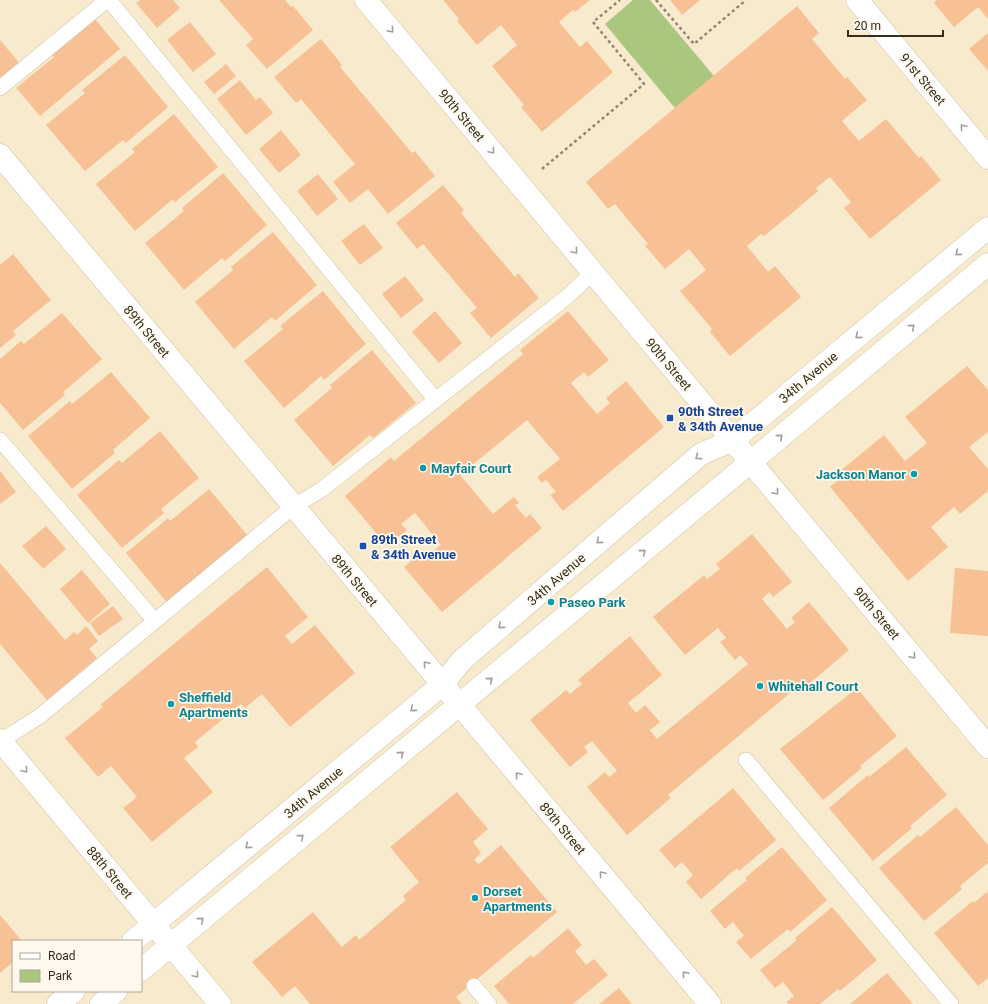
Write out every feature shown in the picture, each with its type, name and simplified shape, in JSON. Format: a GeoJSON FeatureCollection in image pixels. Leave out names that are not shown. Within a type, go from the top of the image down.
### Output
{"type":"FeatureCollection","features":[{"type":"Feature","properties":{"kind":"street","name":"90th Street"},"geometry":{"type":"LineString","coordinates":[[366,0],[988,747]]}},
{"type":"Feature","properties":{"kind":"street","name":"91st Street"},"geometry":{"type":"LineString","coordinates":[[857,0],[988,158]]}},
{"type":"Feature","properties":{"kind":"street","name":"89th Street"},"geometry":{"type":"LineString","coordinates":[[0,155],[710,1004]]}},
{"type":"Feature","properties":{"kind":"street","name":"34th Avenue"},"geometry":{"type":"LineString","coordinates":[[134,940],[443,684],[462,660],[701,454],[733,440],[988,228]]}},
{"type":"Feature","properties":{"kind":"street","name":"34th Avenue"},"geometry":{"type":"LineString","coordinates":[[142,969],[988,264]]}},
{"type":"Feature","properties":{"kind":"street","name":"88th Street"},"geometry":{"type":"LineString","coordinates":[[0,741],[220,1004]]}},
{"type":"Feature","properties":{"kind":"street"},"geometry":{"type":"LineString","coordinates":[[58,1004],[73,992]]}},
{"type":"Feature","properties":{"kind":"street"},"geometry":{"type":"LineString","coordinates":[[101,1004],[115,992]]}},
{"type":"Feature","properties":{"kind":"lane"},"geometry":{"type":"LineString","coordinates":[[0,88],[108,0],[435,399]]}},
{"type":"Feature","properties":{"kind":"lane"},"geometry":{"type":"LineString","coordinates":[[0,741],[40,716],[294,506],[321,490],[568,296],[594,272]]}},
{"type":"Feature","properties":{"kind":"lane"},"geometry":{"type":"LineString","coordinates":[[0,440],[155,621]]}},
{"type":"Feature","properties":{"kind":"lane"},"geometry":{"type":"LineString","coordinates":[[746,760],[951,1004]]}},
{"type":"Feature","properties":{"kind":"lane"},"geometry":{"type":"LineString","coordinates":[[474,986],[489,1004]]}},
{"type":"Feature","properties":{"kind":"path"},"geometry":{"type":"LineString","coordinates":[[521,186],[644,84],[593,22],[620,0]]}},
{"type":"Feature","properties":{"kind":"path"},"geometry":{"type":"LineString","coordinates":[[656,0],[694,44],[746,0]]}},
{"type":"Feature","properties":{"kind":"green space"},"geometry":{"type":"Polygon","coordinates":[[[633,0],[650,0],[714,76],[675,108],[605,24],[633,0]]]}},
{"type":"Feature","properties":{"kind":"building"},"geometry":{"type":"Polygon","coordinates":[[[140,0],[173,0],[180,8],[157,28],[136,3],[140,0]]]}},
{"type":"Feature","properties":{"kind":"building"},"geometry":{"type":"Polygon","coordinates":[[[219,0],[285,0],[291,7],[293,6],[313,30],[267,69],[246,45],[253,39],[219,0]]]}},
{"type":"Feature","properties":{"kind":"building"},"geometry":{"type":"Polygon","coordinates":[[[443,0],[590,0],[575,12],[573,10],[559,22],[580,47],[587,41],[613,72],[542,132],[521,107],[524,105],[492,66],[517,45],[501,25],[477,45],[457,21],[459,19],[443,0]]]}},
{"type":"Feature","properties":{"kind":"building"},"geometry":{"type":"Polygon","coordinates":[[[670,0],[700,0],[682,15],[670,0]]]}},
{"type":"Feature","properties":{"kind":"building"},"geometry":{"type":"Polygon","coordinates":[[[935,0],[988,0],[988,19],[978,7],[954,27],[934,3],[936,1],[935,0]]]}},
{"type":"Feature","properties":{"kind":"building"},"geometry":{"type":"Polygon","coordinates":[[[797,6],[819,33],[812,39],[845,79],[847,77],[867,100],[842,121],[859,141],[886,119],[919,158],[921,156],[941,180],[870,239],[844,208],[851,202],[830,177],[816,188],[818,191],[790,215],[764,236],[761,234],[747,246],[768,272],[775,266],[801,297],[730,356],[710,332],[712,329],[680,291],[706,270],[689,249],[665,269],[645,246],[648,244],[615,204],[608,209],[586,182],[797,6]]]}},
{"type":"Feature","properties":{"kind":"building"},"geometry":{"type":"Polygon","coordinates":[[[95,19],[120,49],[40,116],[16,88],[54,57],[52,55],[95,19]]]}},
{"type":"Feature","properties":{"kind":"building"},"geometry":{"type":"Polygon","coordinates":[[[190,22],[216,54],[193,72],[167,40],[190,22]]]}},
{"type":"Feature","properties":{"kind":"building"},"geometry":{"type":"Polygon","coordinates":[[[988,33],[988,71],[969,49],[988,33]]]}},
{"type":"Feature","properties":{"kind":"building"},"geometry":{"type":"Polygon","coordinates":[[[321,39],[342,65],[340,67],[412,153],[415,151],[435,176],[388,214],[368,189],[350,203],[333,182],[355,164],[301,99],[296,103],[274,77],[321,39]]]}},
{"type":"Feature","properties":{"kind":"building"},"geometry":{"type":"Polygon","coordinates":[[[0,40],[21,65],[0,82],[0,40]]]}},
{"type":"Feature","properties":{"kind":"building"},"geometry":{"type":"Polygon","coordinates":[[[125,55],[168,107],[126,143],[123,140],[85,171],[46,125],[85,93],[82,90],[125,55]]]}},
{"type":"Feature","properties":{"kind":"building"},"geometry":{"type":"Polygon","coordinates":[[[226,64],[236,76],[214,94],[204,82],[226,64]]]}},
{"type":"Feature","properties":{"kind":"building"},"geometry":{"type":"Polygon","coordinates":[[[240,80],[256,100],[260,97],[273,113],[246,135],[217,99],[240,80]]]}},
{"type":"Feature","properties":{"kind":"building"},"geometry":{"type":"Polygon","coordinates":[[[174,114],[218,167],[175,202],[173,199],[135,231],[96,184],[135,152],[132,149],[174,114]]]}},
{"type":"Feature","properties":{"kind":"building"},"geometry":{"type":"Polygon","coordinates":[[[281,130],[301,155],[279,173],[259,149],[281,130]]]}},
{"type":"Feature","properties":{"kind":"building"},"geometry":{"type":"Polygon","coordinates":[[[223,173],[267,225],[225,261],[222,258],[184,290],[145,243],[184,211],[182,208],[223,173]]]}},
{"type":"Feature","properties":{"kind":"building"},"geometry":{"type":"Polygon","coordinates":[[[318,174],[338,199],[317,216],[297,191],[318,174]]]}},
{"type":"Feature","properties":{"kind":"building"},"geometry":{"type":"Polygon","coordinates":[[[443,185],[464,210],[461,213],[515,277],[518,273],[539,298],[491,338],[470,313],[477,308],[423,244],[417,249],[396,223],[443,185]]]}},
{"type":"Feature","properties":{"kind":"building"},"geometry":{"type":"Polygon","coordinates":[[[364,224],[383,248],[360,265],[341,241],[364,224]]]}},
{"type":"Feature","properties":{"kind":"building"},"geometry":{"type":"Polygon","coordinates":[[[273,232],[317,285],[275,321],[272,317],[234,349],[195,302],[233,270],[231,267],[273,232]]]}},
{"type":"Feature","properties":{"kind":"building"},"geometry":{"type":"Polygon","coordinates":[[[13,254],[51,300],[13,331],[16,335],[0,348],[0,265],[13,254]]]}},
{"type":"Feature","properties":{"kind":"building"},"geometry":{"type":"Polygon","coordinates":[[[405,276],[424,300],[401,318],[382,294],[405,276]]]}},
{"type":"Feature","properties":{"kind":"building"},"geometry":{"type":"Polygon","coordinates":[[[323,291],[366,344],[324,380],[321,376],[284,408],[244,361],[283,329],[280,326],[323,291]]]}},
{"type":"Feature","properties":{"kind":"building"},"geometry":{"type":"Polygon","coordinates":[[[435,311],[462,343],[439,363],[412,332],[435,311]]]}},
{"type":"Feature","properties":{"kind":"building","name":"Mayfair Court"},"geometry":{"type":"Polygon","coordinates":[[[568,311],[609,360],[588,377],[584,372],[571,383],[597,414],[610,403],[606,398],[626,381],[664,427],[563,511],[550,495],[556,492],[546,480],[542,483],[537,477],[560,459],[527,420],[460,475],[493,514],[514,497],[519,503],[515,505],[526,518],[530,514],[542,528],[442,612],[404,567],[424,550],[428,555],[441,545],[415,513],[401,524],[407,530],[387,546],[345,496],[391,457],[394,461],[523,354],[520,350],[568,311]]]}},
{"type":"Feature","properties":{"kind":"building"},"geometry":{"type":"Polygon","coordinates":[[[62,313],[102,359],[63,392],[65,395],[23,430],[0,403],[0,359],[21,341],[24,344],[62,313]]]}},
{"type":"Feature","properties":{"kind":"building"},"geometry":{"type":"Polygon","coordinates":[[[372,350],[416,403],[373,438],[370,435],[333,466],[294,420],[332,388],[330,385],[372,350]]]}},
{"type":"Feature","properties":{"kind":"building","name":"Jackson Manor"},"geometry":{"type":"Polygon","coordinates":[[[967,366],[988,390],[988,432],[969,447],[988,469],[988,491],[960,514],[954,507],[931,527],[948,547],[908,581],[830,487],[843,476],[839,472],[884,435],[905,461],[927,443],[905,417],[967,366]]]}},
{"type":"Feature","properties":{"kind":"building"},"geometry":{"type":"Polygon","coordinates":[[[111,372],[150,418],[113,450],[115,453],[72,489],[28,436],[70,401],[72,404],[111,372]]]}},
{"type":"Feature","properties":{"kind":"building"},"geometry":{"type":"Polygon","coordinates":[[[160,431],[199,478],[161,509],[164,513],[122,548],[77,495],[119,460],[122,463],[160,431]]]}},
{"type":"Feature","properties":{"kind":"building"},"geometry":{"type":"Polygon","coordinates":[[[0,471],[16,492],[0,504],[0,471]]]}},
{"type":"Feature","properties":{"kind":"building"},"geometry":{"type":"Polygon","coordinates":[[[209,489],[248,536],[170,606],[126,553],[168,518],[170,521],[209,489]]]}},
{"type":"Feature","properties":{"kind":"building"},"geometry":{"type":"Polygon","coordinates":[[[46,526],[66,549],[43,569],[22,546],[46,526]]]}},
{"type":"Feature","properties":{"kind":"building","name":"Whitehall Court"},"geometry":{"type":"Polygon","coordinates":[[[752,534],[792,582],[773,597],[769,592],[762,599],[787,629],[795,622],[791,618],[809,602],[849,650],[804,688],[801,684],[668,795],[671,798],[627,835],[587,787],[605,772],[609,777],[617,771],[592,741],[584,747],[588,752],[570,767],[530,720],[566,690],[570,694],[582,684],[578,680],[630,636],[662,675],[628,703],[636,713],[645,705],[660,722],[650,730],[657,739],[748,664],[740,655],[735,660],[720,642],[726,638],[718,628],[685,655],[653,617],[704,575],[707,579],[720,569],[716,564],[752,534]]]}},
{"type":"Feature","properties":{"kind":"building"},"geometry":{"type":"Polygon","coordinates":[[[0,563],[65,640],[74,632],[77,635],[86,626],[98,641],[89,649],[97,658],[47,700],[0,644],[0,563]]]}},
{"type":"Feature","properties":{"kind":"building","name":"Sheffield Apartments"},"geometry":{"type":"Polygon","coordinates":[[[267,567],[308,617],[285,636],[292,644],[315,625],[355,673],[290,727],[262,694],[245,708],[241,704],[195,742],[198,747],[184,758],[213,792],[152,842],[123,808],[137,797],[111,766],[98,777],[65,738],[103,707],[100,705],[267,567]]]}},
{"type":"Feature","properties":{"kind":"building"},"geometry":{"type":"Polygon","coordinates":[[[955,568],[988,571],[988,636],[950,633],[955,568]]]}},
{"type":"Feature","properties":{"kind":"building"},"geometry":{"type":"Polygon","coordinates":[[[82,570],[110,604],[88,623],[60,589],[82,570]]]}},
{"type":"Feature","properties":{"kind":"building"},"geometry":{"type":"Polygon","coordinates":[[[113,606],[123,619],[99,636],[90,623],[113,606]]]}},
{"type":"Feature","properties":{"kind":"building"},"geometry":{"type":"Polygon","coordinates":[[[857,688],[897,736],[860,766],[862,768],[823,800],[780,749],[857,688]]]}},
{"type":"Feature","properties":{"kind":"building"},"geometry":{"type":"Polygon","coordinates":[[[906,747],[947,795],[910,826],[912,828],[873,861],[829,808],[868,775],[869,777],[906,747]]]}},
{"type":"Feature","properties":{"kind":"building"},"geometry":{"type":"Polygon","coordinates":[[[733,788],[776,840],[739,871],[737,868],[701,899],[686,882],[693,875],[682,862],[675,868],[659,850],[733,788]]]}},
{"type":"Feature","properties":{"kind":"building","name":"Dorset Apartments"},"geometry":{"type":"Polygon","coordinates":[[[457,792],[488,829],[473,842],[481,853],[474,860],[479,864],[501,845],[557,912],[456,997],[462,1004],[310,1004],[295,986],[282,997],[252,962],[313,912],[342,947],[356,935],[359,940],[406,900],[403,896],[419,882],[390,847],[457,792]]]}},
{"type":"Feature","properties":{"kind":"building"},"geometry":{"type":"Polygon","coordinates":[[[956,807],[988,845],[988,863],[960,886],[962,889],[924,921],[879,868],[918,835],[920,837],[956,807]]]}},
{"type":"Feature","properties":{"kind":"building"},"geometry":{"type":"Polygon","coordinates":[[[782,847],[827,900],[790,932],[788,929],[751,959],[736,942],[744,936],[733,922],[725,929],[710,911],[747,880],[745,878],[782,847]]]}},
{"type":"Feature","properties":{"kind":"building"},"geometry":{"type":"Polygon","coordinates":[[[988,891],[988,978],[978,986],[934,933],[973,901],[974,903],[988,891]]]}},
{"type":"Feature","properties":{"kind":"building"},"geometry":{"type":"Polygon","coordinates":[[[832,907],[877,960],[840,991],[838,989],[820,1004],[788,1004],[786,1002],[794,996],[783,982],[775,988],[760,970],[797,940],[795,938],[832,907]]]}},
{"type":"Feature","properties":{"kind":"building"},"geometry":{"type":"Polygon","coordinates":[[[0,915],[21,940],[12,940],[12,963],[0,973],[0,915]]]}},
{"type":"Feature","properties":{"kind":"building"},"geometry":{"type":"Polygon","coordinates":[[[568,928],[582,945],[575,951],[586,965],[594,959],[608,975],[573,1004],[509,1004],[494,986],[531,955],[533,958],[568,928]]]}},
{"type":"Feature","properties":{"kind":"building"},"geometry":{"type":"Polygon","coordinates":[[[887,973],[913,1004],[850,1004],[887,973]]]}},
{"type":"Feature","properties":{"kind":"building"},"geometry":{"type":"Polygon","coordinates":[[[619,988],[632,1004],[599,1004],[619,988]]]}},
{"type":"Feature","properties":{"kind":"place","name":"90th Street & 34th Avenue"},"geometry":{"type":"Point","coordinates":[670,418]}},
{"type":"Feature","properties":{"kind":"place","name":"Mayfair Court"},"geometry":{"type":"Point","coordinates":[423,468]}},
{"type":"Feature","properties":{"kind":"place","name":"Jackson Manor"},"geometry":{"type":"Point","coordinates":[914,474]}},
{"type":"Feature","properties":{"kind":"place","name":"89th Street & 34th Avenue"},"geometry":{"type":"Point","coordinates":[363,546]}},
{"type":"Feature","properties":{"kind":"place","name":"Paseo Park"},"geometry":{"type":"Point","coordinates":[551,602]}},
{"type":"Feature","properties":{"kind":"place","name":"Whitehall Court"},"geometry":{"type":"Point","coordinates":[760,686]}},
{"type":"Feature","properties":{"kind":"place","name":"Sheffield Apartments"},"geometry":{"type":"Point","coordinates":[171,704]}},
{"type":"Feature","properties":{"kind":"place","name":"Dorset Apartments"},"geometry":{"type":"Point","coordinates":[475,898]}}]}
